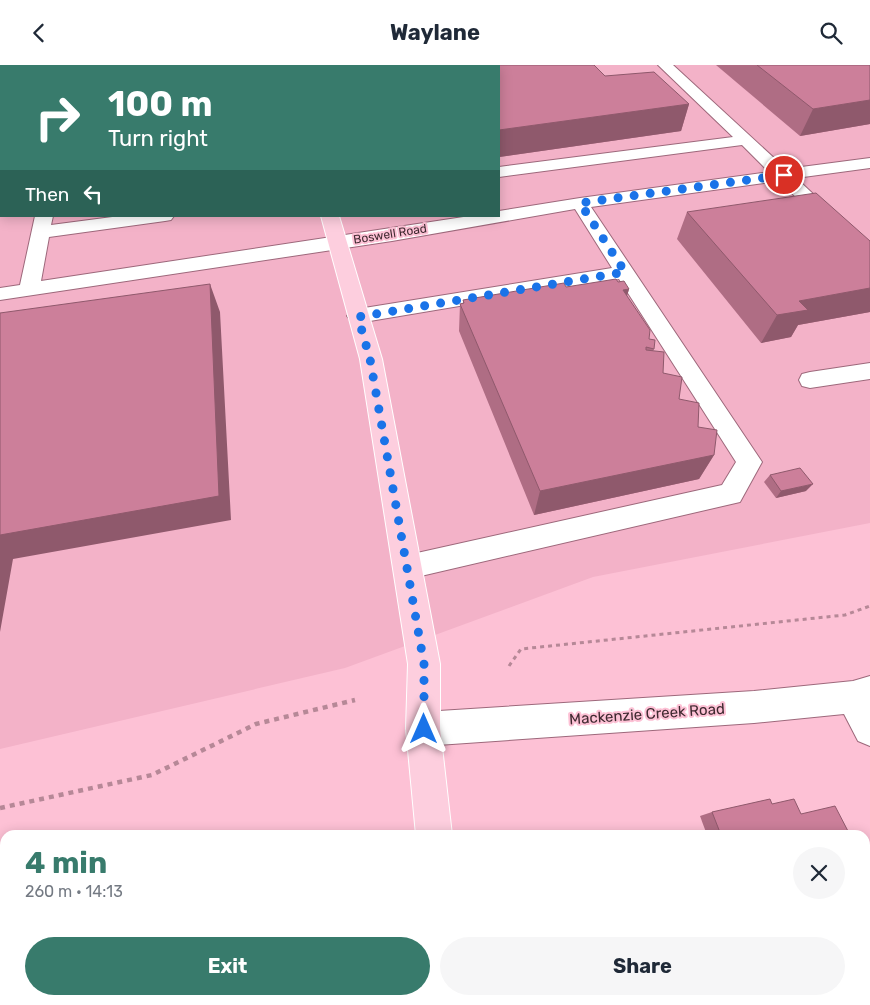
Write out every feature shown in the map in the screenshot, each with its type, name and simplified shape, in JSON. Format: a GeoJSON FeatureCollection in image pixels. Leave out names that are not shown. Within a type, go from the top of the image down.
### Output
{"type":"FeatureCollection","features":[{"type":"Feature","properties":{"kind":"main road"},"geometry":{"type":"LineString","coordinates":[[330,217],[370,359],[408,567],[424,664],[424,729],[434,830]]}},
{"type":"Feature","properties":{"kind":"street"},"geometry":{"type":"LineString","coordinates":[[664,65],[870,257]]}},
{"type":"Feature","properties":{"kind":"street"},"geometry":{"type":"LineString","coordinates":[[500,172],[746,140]]}},
{"type":"Feature","properties":{"kind":"street","name":"Boswell Road"},"geometry":{"type":"LineString","coordinates":[[500,216],[870,163]]}},
{"type":"Feature","properties":{"kind":"street"},"geometry":{"type":"LineString","coordinates":[[408,567],[730,494],[749,462],[580,203]]}},
{"type":"Feature","properties":{"kind":"street"},"geometry":{"type":"LineString","coordinates":[[30,290],[42,224],[150,217]]}},
{"type":"Feature","properties":{"kind":"street","name":"Boswell Road"},"geometry":{"type":"LineString","coordinates":[[0,294],[493,217]]}},
{"type":"Feature","properties":{"kind":"street"},"geometry":{"type":"LineString","coordinates":[[358,317],[625,272]]}},
{"type":"Feature","properties":{"kind":"street"},"geometry":{"type":"LineString","coordinates":[[810,380],[870,371]]}},
{"type":"Feature","properties":{"kind":"street"},"geometry":{"type":"LineString","coordinates":[[861,694],[870,729]]}},
{"type":"Feature","properties":{"kind":"street","name":"Mackenzie Creek Road"},"geometry":{"type":"LineString","coordinates":[[424,729],[754,707],[861,694]]}},
{"type":"Feature","properties":{"kind":"path"},"geometry":{"type":"LineString","coordinates":[[509,666],[521,649],[845,615],[870,606]]}},
{"type":"Feature","properties":{"kind":"path"},"geometry":{"type":"LineString","coordinates":[[0,808],[152,775],[256,724],[355,700]]}},
{"type":"Feature","properties":{"kind":"shaded area"},"geometry":{"type":"Polygon","coordinates":[[[500,65],[870,65],[870,523],[593,577],[345,668],[0,749],[0,217],[500,217],[500,65]]]}},
{"type":"Feature","properties":{"kind":"building"},"geometry":{"type":"Polygon","coordinates":[[[500,65],[594,65],[605,76],[654,72],[689,104],[500,130],[500,65]]]}},
{"type":"Feature","properties":{"kind":"building"},"geometry":{"type":"Polygon","coordinates":[[[757,65],[870,65],[870,100],[813,109],[757,65]]]}},
{"type":"Feature","properties":{"kind":"building"},"geometry":{"type":"Polygon","coordinates":[[[816,193],[870,241],[870,288],[799,301],[808,310],[777,315],[687,212],[816,193]]]}},
{"type":"Feature","properties":{"kind":"building"},"geometry":{"type":"Polygon","coordinates":[[[616,279],[618,282],[624,281],[629,289],[623,290],[650,330],[649,339],[655,340],[654,349],[646,347],[646,350],[664,352],[663,373],[682,377],[679,399],[699,403],[698,427],[717,430],[714,455],[540,491],[460,304],[464,303],[463,300],[564,283],[566,287],[616,279]]]}},
{"type":"Feature","properties":{"kind":"building"},"geometry":{"type":"Polygon","coordinates":[[[210,284],[219,496],[0,535],[0,313],[210,284]]]}},
{"type":"Feature","properties":{"kind":"building"},"geometry":{"type":"Polygon","coordinates":[[[800,468],[813,484],[781,491],[770,475],[800,468]]]}},
{"type":"Feature","properties":{"kind":"building"},"geometry":{"type":"Polygon","coordinates":[[[770,799],[772,804],[794,799],[801,814],[835,806],[847,830],[719,830],[712,812],[770,799]]]}},
{"type":"Feature","properties":{"kind":"route"},"geometry":{"type":"LineString","coordinates":[[424,729],[424,664],[370,359],[358,317],[625,272],[580,203],[784,175]]}}]}
